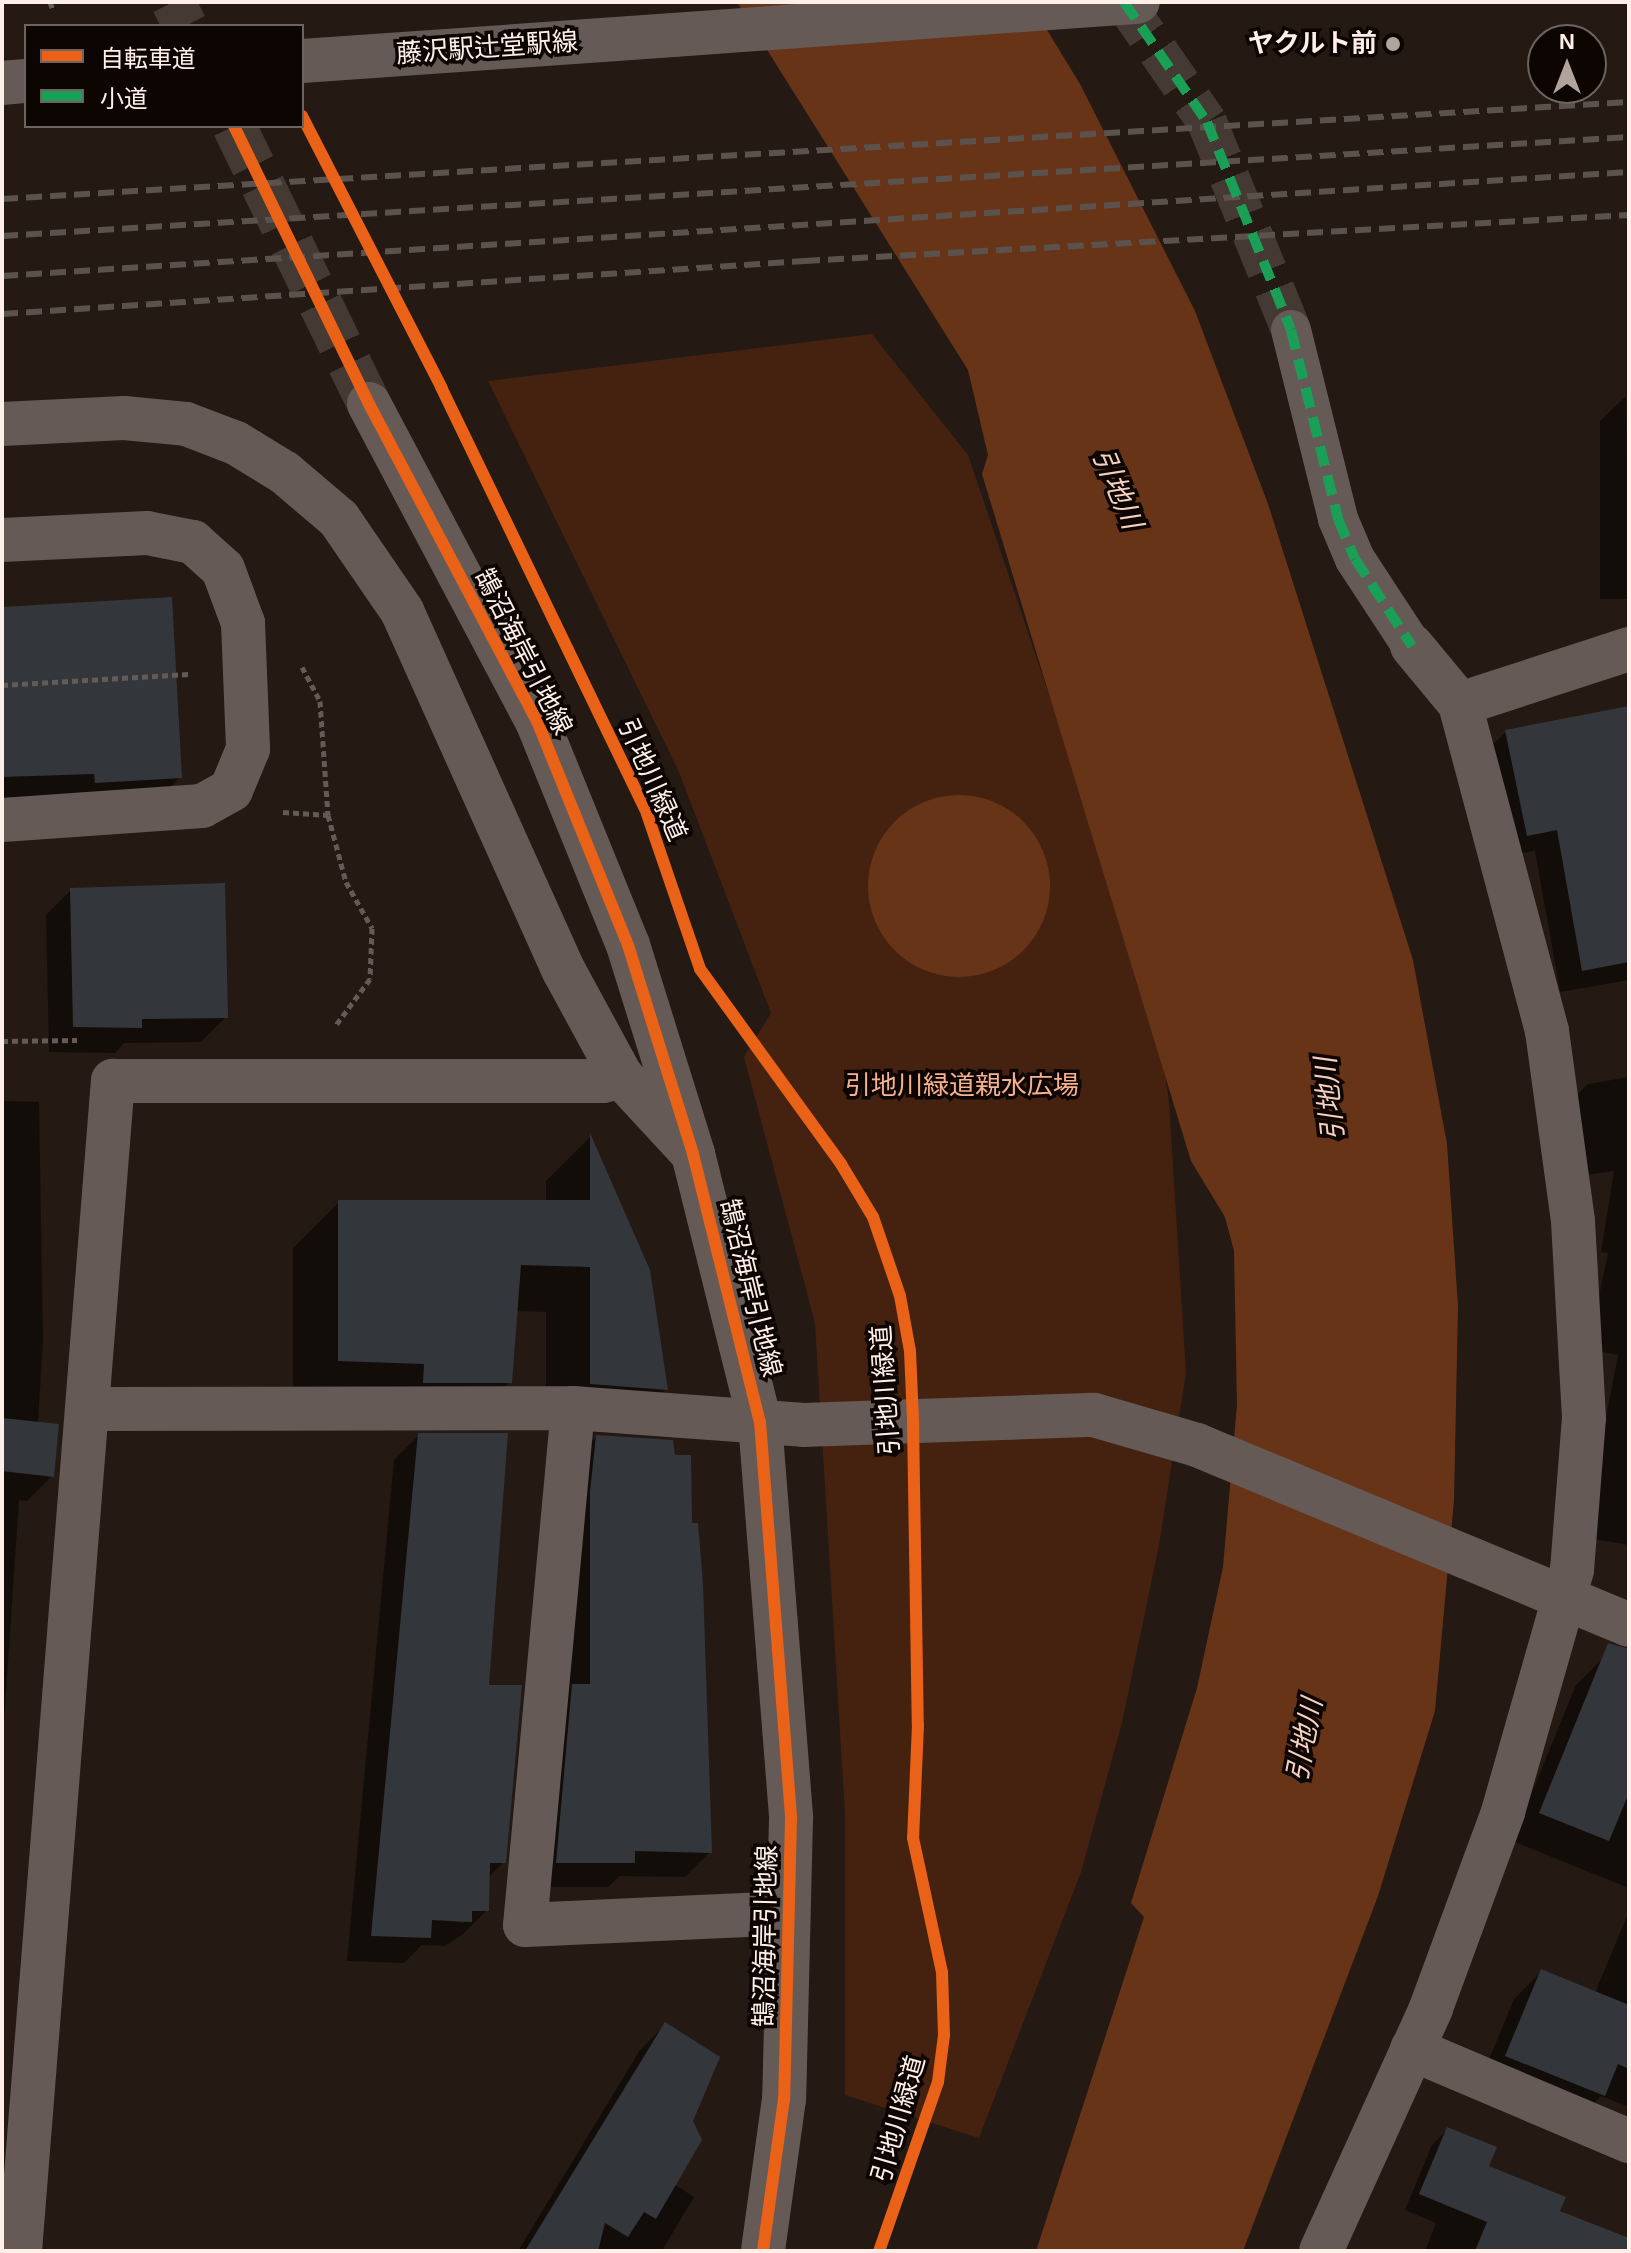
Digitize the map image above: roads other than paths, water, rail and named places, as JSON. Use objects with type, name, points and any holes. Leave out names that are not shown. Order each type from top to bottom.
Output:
[{"type":"street","name":"藤沢駅辻堂駅線","points":[[304,61],[1138,2]]},
{"type":"street","points":[[2,83],[24,81]]},
{"type":"street","points":[[1291,330],[1338,519],[1355,559],[1412,646],[1460,704],[1547,1031],[1573,1221],[1584,1418],[1566,1599],[1503,1812],[1412,2049],[1321,2251]]},
{"type":"street","name":"鵠沼海岸引地線","points":[[369,404],[537,721],[628,945],[693,1154],[760,1422],[791,1819],[784,2099],[763,2251]]},
{"type":"street","points":[[2,424],[124,418],[186,424],[236,443],[285,473],[339,519],[402,611],[564,971],[621,1076],[693,1154]]},
{"type":"street","points":[[2,540],[147,533],[193,542],[223,569],[243,623],[248,749],[231,790],[202,806],[2,820]]},
{"type":"street","points":[[1460,704],[1629,649]]},
{"type":"street","points":[[20,2251],[113,1081],[603,1081],[621,1076]]},
{"type":"street","points":[[88,1409],[573,1408],[760,1422],[1094,1415],[1197,1445],[1629,1625]]},
{"type":"street","points":[[573,1408],[525,1925],[788,1913]]},
{"type":"street","points":[[1412,2049],[1629,2141]]},
{"type":"water","name":"引地川","points":[[737,2],[1030,2],[1080,84],[1195,311],[1268,504],[1413,960],[1447,1144],[1458,1306],[1454,1500],[1435,1711],[1378,1896],[1243,2251],[1036,2251],[1144,1917],[1131,1903],[1197,1688],[1223,1567],[1237,1405],[1234,1251],[1225,1217],[1191,1161],[982,474],[988,455],[968,370]]},
{"type":"water","points":[[959,795],[977,796],[994,802],[1024,821],[1043,851],[1049,868],[1049,904],[1043,921],[1024,951],[994,970],[977,976],[959,977],[941,976],[924,970],[894,951],[875,921],[869,904],[868,886],[869,868],[875,851],[894,821],[924,802],[941,796]]},
{"type":"tunnel","points":[[173,2],[184,24]]},
{"type":"tunnel","points":[[1124,2],[1207,122],[1291,330]]},
{"type":"tunnel","points":[[235,128],[369,404]]},
{"type":"railway","points":[[2,199],[1629,102]]},
{"type":"railway","points":[[2,236],[1629,137]]},
{"type":"railway","points":[[2,276],[1629,172]]},
{"type":"railway","points":[[2,314],[804,261],[1629,215]]},
{"type":"place","name":"ヤクルト前","points":[[1393,44]]},
{"type":"park label","name":"引地川緑道親水広場","points":[[962,1086]]}]
